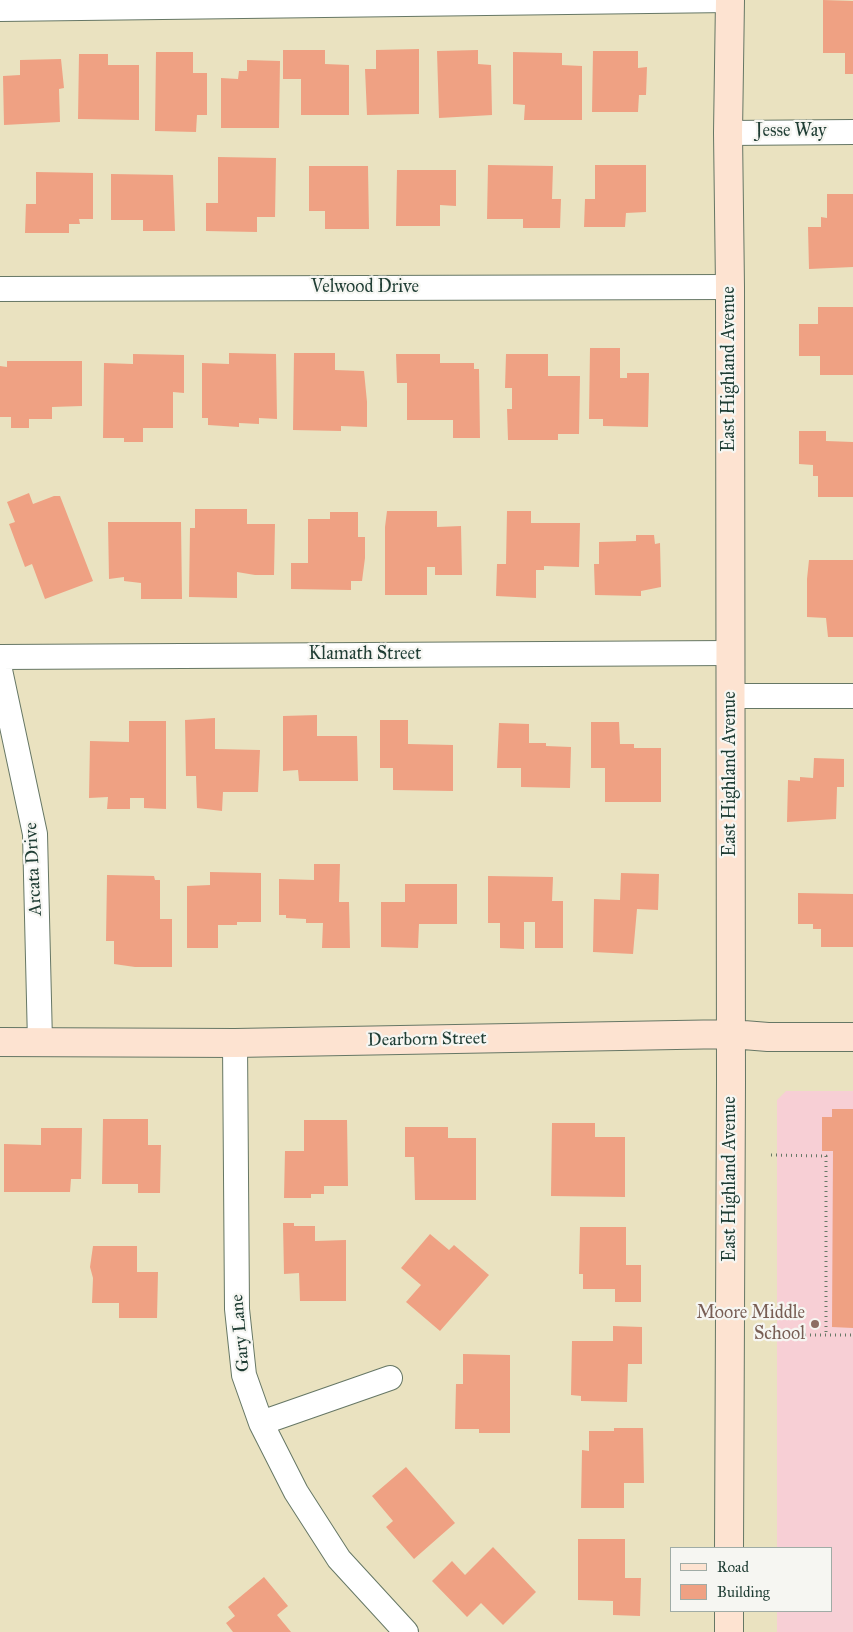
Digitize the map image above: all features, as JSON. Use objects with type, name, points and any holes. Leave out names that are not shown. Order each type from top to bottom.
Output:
[{"type":"street","points":[[0,9],[430,2],[730,0]]},
{"type":"street","name":"East Highland Avenue","points":[[729,1547],[731,653],[728,133],[730,0]]},
{"type":"street","name":"Jesse Way","points":[[728,133],[853,132]]},
{"type":"street","name":"Velwood Drive","points":[[0,289],[730,287]]},
{"type":"street","name":"Klamath Street","points":[[0,657],[731,653]]},
{"type":"street","name":"Arcata Drive","points":[[0,670],[35,834],[40,1042]]},
{"type":"street","points":[[731,696],[853,696]]},
{"type":"street","name":"Dearborn Street","points":[[0,1042],[235,1044],[731,1034],[768,1037],[853,1037]]},
{"type":"street","name":"Gary Lane","points":[[235,1044],[237,1309],[244,1375],[261,1424],[296,1492],[339,1559],[406,1632]]},
{"type":"street","points":[[261,1424],[390,1378]]},
{"type":"street","points":[[729,1612],[729,1632]]},
{"type":"path","points":[[772,1155],[826,1156],[826,1335]]},
{"type":"path","points":[[754,1335],[853,1335]]},
{"type":"shaded area","name":"Moore Middle School","points":[[786,1091],[853,1091],[853,1632],[777,1632],[777,1612],[833,1612],[833,1547],[777,1547],[777,1100]]},
{"type":"building","points":[[823,0],[853,1],[853,74],[845,74],[845,53],[823,53]]},
{"type":"building","points":[[419,49],[419,114],[367,115],[365,69],[376,69],[376,50]]},
{"type":"building","points":[[283,50],[325,50],[325,64],[349,65],[349,115],[301,115],[301,79],[283,79]]},
{"type":"building","points":[[478,50],[478,64],[491,65],[492,115],[439,118],[437,51]]},
{"type":"building","points":[[593,51],[638,51],[638,68],[647,67],[646,95],[639,95],[638,112],[592,112]]},
{"type":"building","points":[[156,52],[193,52],[193,73],[207,73],[207,115],[197,115],[196,132],[155,131]]},
{"type":"building","points":[[513,52],[562,53],[562,65],[582,66],[582,120],[524,120],[525,105],[513,104]]},
{"type":"building","points":[[79,54],[108,54],[108,65],[139,65],[139,120],[78,119]]},
{"type":"building","points":[[61,59],[64,88],[59,89],[60,122],[4,125],[3,76],[20,75],[20,60]]},
{"type":"building","points":[[247,60],[280,61],[279,128],[221,128],[221,78],[238,79],[239,71],[247,71]]},
{"type":"building","points":[[218,157],[276,158],[275,217],[257,217],[257,232],[206,231],[206,203],[218,203]]},
{"type":"building","points":[[488,165],[553,166],[552,199],[561,199],[560,228],[523,228],[523,219],[487,219]]},
{"type":"building","points":[[595,165],[646,165],[646,212],[626,213],[625,227],[584,227],[585,199],[595,199]]},
{"type":"building","points":[[309,166],[368,166],[369,229],[325,229],[325,211],[309,211]]},
{"type":"building","points":[[397,170],[456,170],[456,206],[440,205],[440,226],[396,226]]},
{"type":"building","points":[[36,172],[93,173],[93,219],[79,219],[80,224],[69,224],[69,233],[25,233],[26,204],[36,204]]},
{"type":"building","points":[[111,174],[173,175],[175,231],[143,231],[143,220],[111,220]]},
{"type":"building","points":[[827,194],[853,194],[853,267],[809,269],[808,227],[821,227],[821,217],[827,218]]},
{"type":"building","points":[[818,307],[853,307],[853,375],[820,375],[820,356],[799,356],[799,324],[818,324]]},
{"type":"building","points":[[590,348],[620,348],[620,378],[627,378],[627,373],[649,373],[648,427],[603,426],[603,419],[589,419]]},
{"type":"building","points":[[229,353],[276,354],[277,419],[259,418],[259,424],[239,423],[239,427],[208,425],[208,418],[202,418],[202,363],[229,364]]},
{"type":"building","points":[[294,353],[335,353],[335,370],[364,371],[367,427],[341,426],[341,431],[293,430]]},
{"type":"building","points":[[133,354],[184,355],[184,393],[173,392],[173,428],[143,428],[143,442],[124,442],[124,438],[103,438],[104,363],[133,364]]},
{"type":"building","points":[[396,354],[440,354],[440,363],[474,363],[474,369],[479,369],[480,438],[453,438],[453,420],[407,420],[407,383],[397,383]]},
{"type":"building","points":[[506,354],[548,354],[548,376],[580,376],[579,434],[558,434],[558,440],[508,440],[507,409],[512,409],[512,388],[505,388]]},
{"type":"building","points":[[7,361],[82,361],[82,406],[52,407],[52,419],[29,419],[29,428],[11,428],[11,417],[0,417],[0,366],[7,367]]},
{"type":"building","points":[[799,431],[826,431],[826,441],[853,442],[853,497],[818,497],[818,476],[813,476],[813,465],[799,464]]},
{"type":"building","points":[[29,493],[33,504],[54,496],[60,496],[93,581],[45,599],[32,564],[25,567],[9,524],[15,522],[7,502]]},
{"type":"building","points":[[195,509],[247,509],[247,524],[275,524],[274,575],[255,575],[237,572],[237,598],[189,597],[190,528],[195,528]]},
{"type":"building","points":[[387,511],[437,511],[437,527],[461,526],[462,575],[435,575],[435,567],[427,567],[427,595],[385,595],[385,527]]},
{"type":"building","points":[[507,511],[531,511],[531,523],[580,523],[579,567],[544,566],[544,570],[536,570],[536,598],[496,596],[497,564],[506,564]]},
{"type":"building","points":[[330,512],[358,512],[358,537],[365,537],[362,581],[351,581],[351,590],[291,589],[291,563],[308,563],[308,519],[330,519]]},
{"type":"building","points":[[108,522],[181,522],[182,599],[141,599],[141,583],[124,581],[124,577],[109,579]]},
{"type":"building","points":[[636,535],[654,535],[655,544],[660,543],[661,587],[641,591],[641,596],[595,595],[594,564],[599,564],[599,542],[636,541]]},
{"type":"building","points":[[809,560],[853,560],[853,637],[828,637],[826,618],[807,617]]},
{"type":"building","points":[[317,715],[317,736],[357,736],[358,781],[299,781],[298,770],[283,771],[283,716]]},
{"type":"building","points":[[215,718],[215,749],[260,750],[258,792],[223,792],[222,811],[197,808],[196,776],[186,776],[185,720]]},
{"type":"building","points":[[380,720],[408,720],[408,744],[453,745],[453,791],[393,790],[393,768],[380,768]]},
{"type":"building","points":[[129,721],[166,721],[166,809],[144,808],[144,798],[130,798],[130,809],[107,809],[108,797],[89,798],[90,741],[129,742]]},
{"type":"building","points":[[591,722],[619,722],[620,744],[634,744],[634,748],[661,748],[661,802],[605,802],[605,768],[591,768]]},
{"type":"building","points":[[499,723],[529,724],[529,743],[546,743],[546,746],[571,747],[570,788],[521,787],[521,768],[497,768]]},
{"type":"building","points":[[814,758],[844,759],[844,787],[837,787],[836,819],[787,822],[788,780],[800,781],[800,777],[813,778]]},
{"type":"building","points":[[314,864],[340,864],[339,902],[349,902],[350,948],[322,948],[323,923],[306,923],[306,919],[286,918],[286,915],[279,915],[279,879],[314,880]]},
{"type":"building","points":[[210,872],[261,873],[261,922],[237,922],[237,925],[218,925],[218,948],[187,948],[187,886],[210,885]]},
{"type":"building","points":[[621,873],[659,874],[658,910],[637,909],[633,954],[593,952],[594,899],[620,900]]},
{"type":"building","points":[[107,875],[154,876],[155,880],[160,880],[160,919],[172,919],[172,967],[135,967],[114,964],[114,941],[106,941]]},
{"type":"building","points":[[488,876],[553,877],[552,901],[563,901],[563,948],[535,948],[535,922],[524,922],[524,949],[500,948],[500,923],[488,923]]},
{"type":"building","points":[[405,884],[457,884],[457,924],[419,924],[418,948],[381,947],[381,902],[405,902]]},
{"type":"building","points":[[798,893],[853,894],[853,947],[821,947],[821,929],[813,929],[813,924],[798,924]]},
{"type":"building","points":[[832,1109],[853,1109],[853,1328],[832,1327],[833,1151],[822,1151],[822,1117],[832,1117]]},
{"type":"building","points":[[103,1119],[148,1119],[148,1145],[161,1145],[160,1193],[138,1193],[138,1184],[102,1184]]},
{"type":"building","points":[[304,1120],[347,1120],[348,1186],[324,1186],[324,1194],[311,1194],[311,1198],[284,1198],[285,1151],[304,1151]]},
{"type":"building","points":[[552,1123],[595,1123],[595,1137],[625,1137],[625,1197],[551,1196]]},
{"type":"building","points":[[405,1127],[448,1127],[448,1138],[476,1138],[476,1200],[415,1200],[414,1157],[405,1157]]},
{"type":"building","points":[[41,1128],[82,1128],[81,1179],[71,1179],[70,1192],[4,1192],[4,1144],[41,1145]]},
{"type":"building","points":[[283,1223],[294,1223],[294,1226],[315,1226],[315,1241],[346,1240],[346,1301],[300,1301],[299,1273],[284,1274]]},
{"type":"building","points":[[580,1227],[626,1227],[626,1265],[641,1265],[641,1302],[615,1302],[615,1289],[583,1289],[583,1274],[579,1274]]},
{"type":"building","points":[[430,1234],[449,1250],[454,1245],[489,1275],[440,1331],[406,1302],[421,1285],[401,1268]]},
{"type":"building","points":[[93,1246],[137,1246],[137,1272],[158,1272],[157,1318],[119,1318],[119,1303],[92,1303],[93,1278],[90,1267]]},
{"type":"building","points":[[613,1326],[642,1327],[642,1364],[628,1364],[627,1402],[581,1401],[581,1396],[571,1395],[572,1341],[613,1341]]},
{"type":"building","points":[[463,1354],[510,1355],[510,1433],[479,1433],[479,1429],[455,1429],[456,1384],[463,1384]]},
{"type":"building","points":[[614,1428],[643,1428],[644,1483],[624,1483],[624,1508],[581,1508],[582,1450],[589,1451],[589,1431],[614,1431]]},
{"type":"building","points":[[406,1467],[455,1523],[414,1559],[386,1527],[393,1521],[372,1496]]},
{"type":"building","points":[[578,1539],[625,1539],[625,1578],[641,1578],[640,1616],[613,1615],[613,1601],[578,1600]]},
{"type":"building","points":[[493,1547],[536,1592],[503,1625],[481,1603],[467,1617],[432,1581],[452,1561],[465,1575]]},
{"type":"building","points":[[264,1577],[288,1606],[277,1615],[291,1632],[233,1632],[226,1623],[235,1616],[228,1607]]},
{"type":"place","name":"Moore Middle School","points":[[815,1324]]}]
